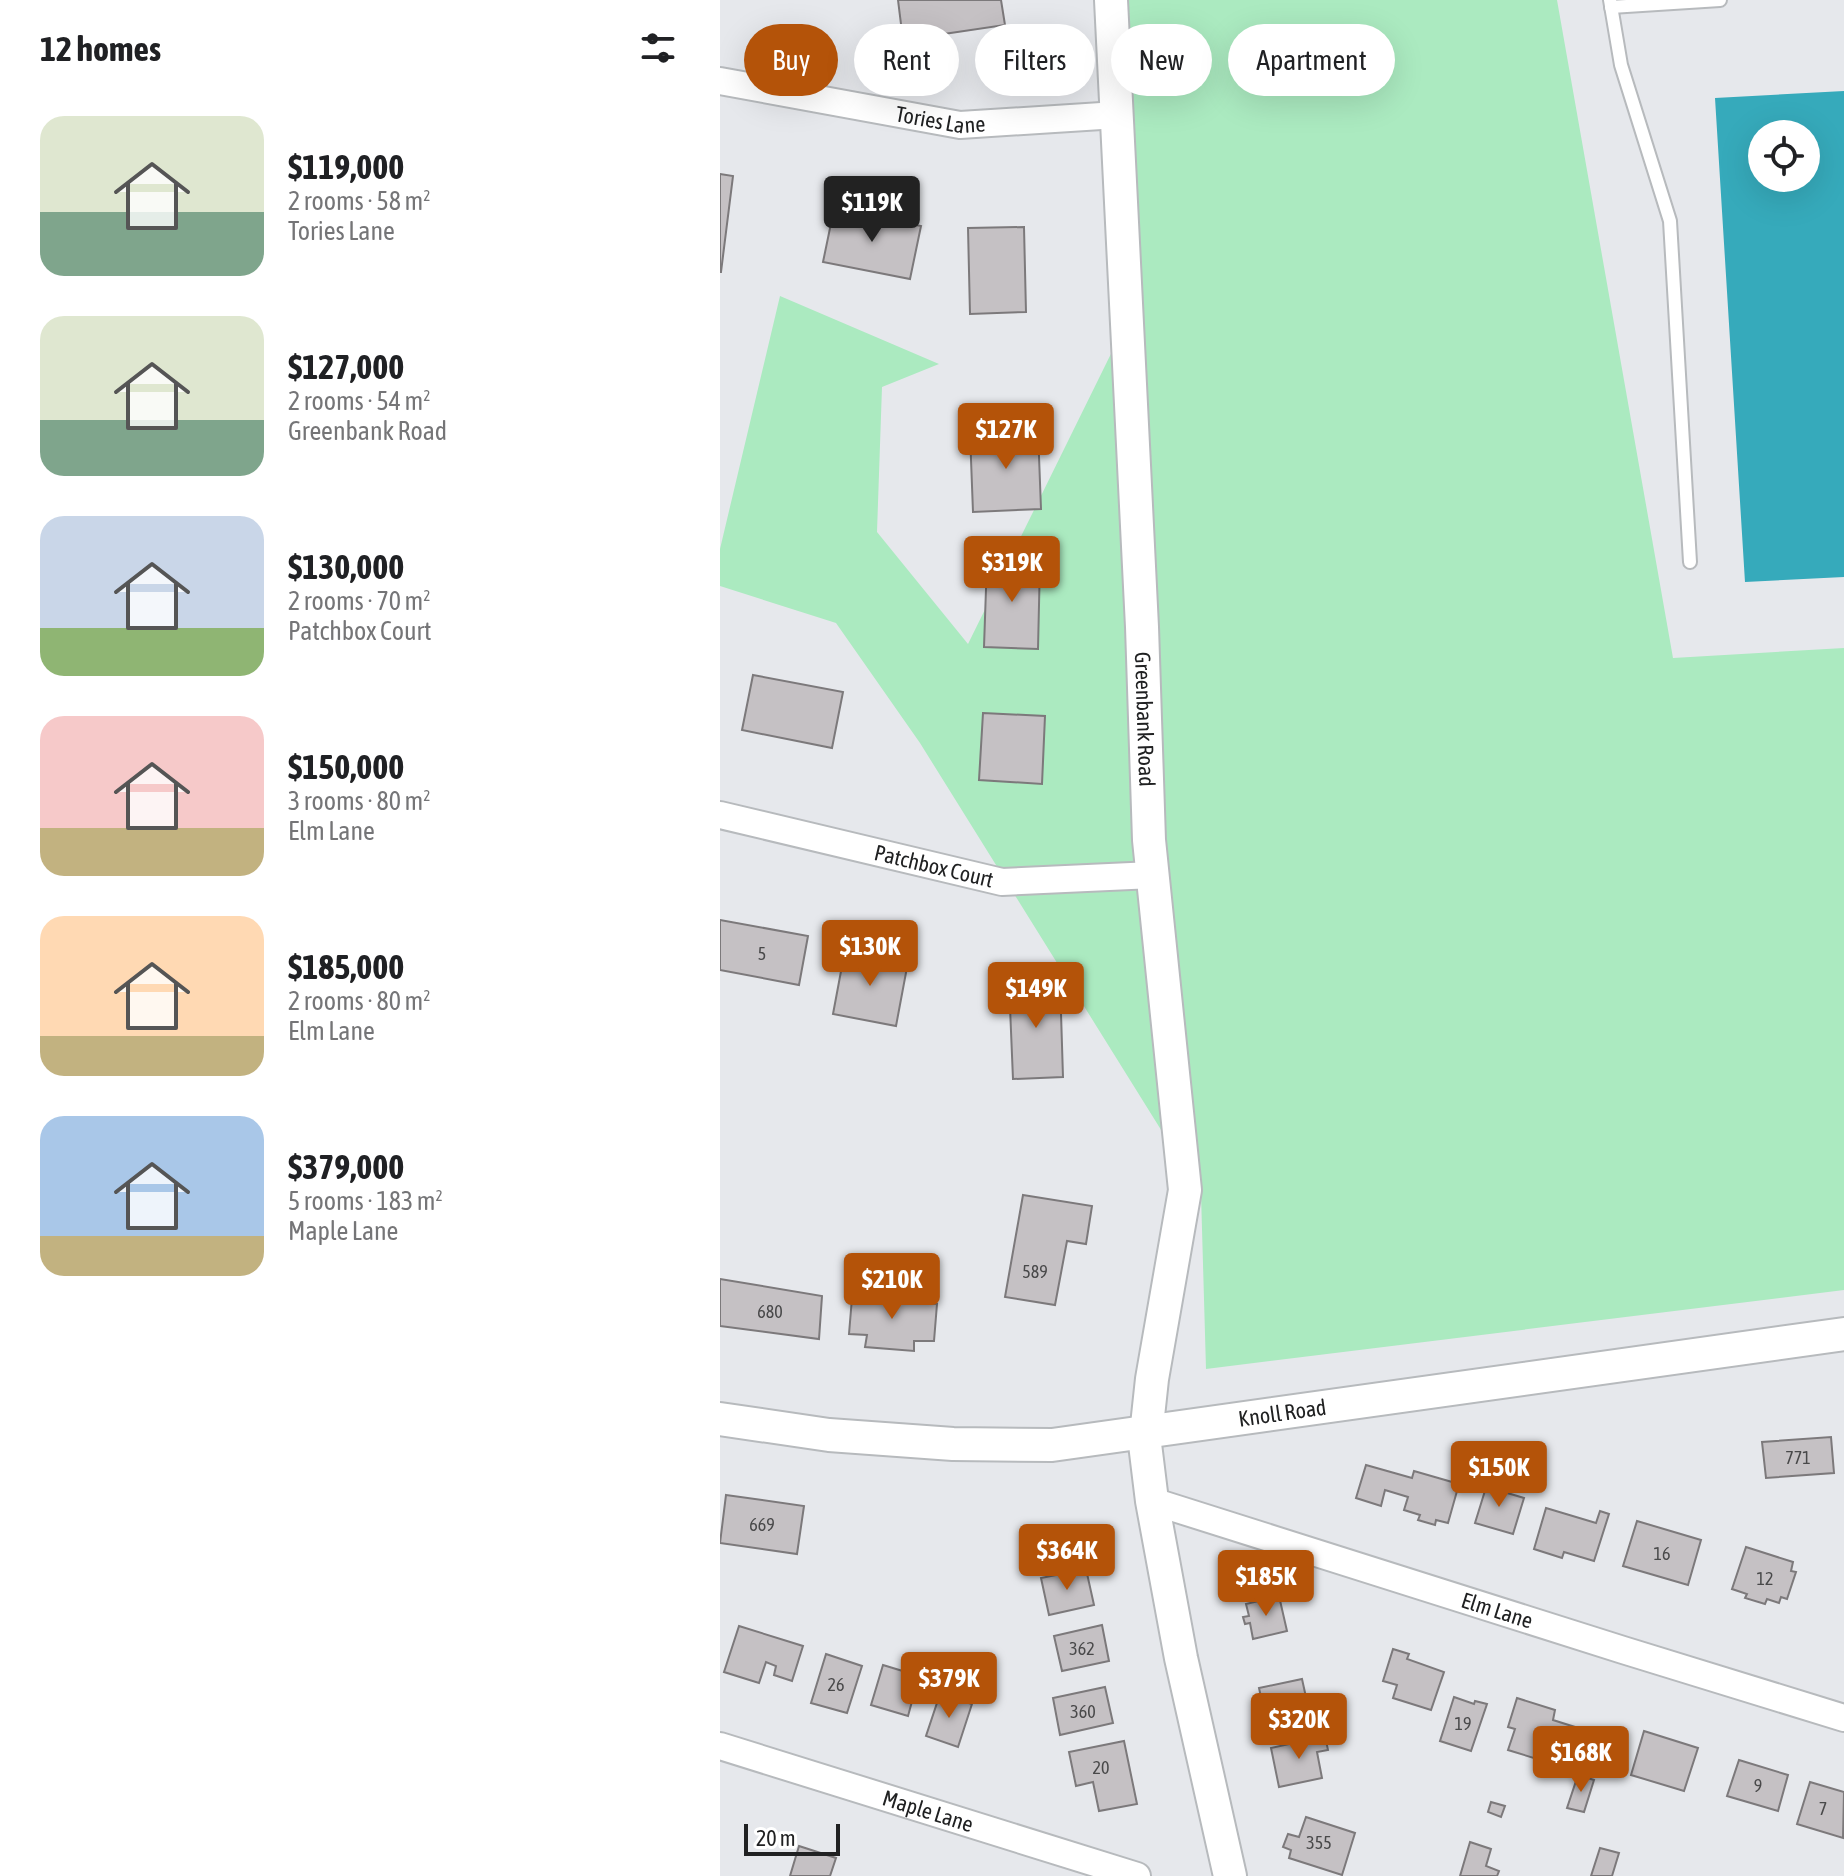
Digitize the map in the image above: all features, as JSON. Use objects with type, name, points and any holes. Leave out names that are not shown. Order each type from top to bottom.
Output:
[{"type":"street","name":"Greenbank Road","points":[[1111,0],[1149,840],[1185,1190],[1152,1379],[1145,1444],[1152,1501],[1181,1658],[1230,1876]]},
{"type":"street","name":"Tories Lane","points":[[720,81],[960,125],[1117,115]]},
{"type":"street","name":"Patchbox Court","points":[[720,815],[1002,882],[1153,875]]},
{"type":"street","name":"Knoll Road","points":[[720,1419],[829,1435],[953,1444],[1052,1445],[1844,1334]]},
{"type":"street","name":"Elm Lane","points":[[1152,1501],[1844,1718]]},
{"type":"street","name":"Maple Lane","points":[[720,1746],[1137,1876]]},
{"type":"lane","points":[[1690,562],[1670,221],[1621,65],[1611,4],[1720,0]]},
{"type":"green space","points":[[1114,0],[1557,0],[1673,658],[1844,648],[1844,1290],[1206,1369],[1201,1194],[920,743],[836,623],[720,586],[720,549],[780,296],[939,364],[882,387],[877,532],[968,644],[1136,303],[1121,96],[1212,96],[1212,24],[1116,24]]},
{"type":"water","points":[[1844,91],[1844,577],[1745,582],[1715,98]]},
{"type":"building","points":[[898,0],[1001,0],[1005,24],[975,24],[975,29],[959,32],[959,24],[901,24]]},
{"type":"building","points":[[720,174],[733,176],[721,272],[720,272]]},
{"type":"building","points":[[834,209],[921,226],[910,279],[823,262]]},
{"type":"building","points":[[1024,227],[1026,312],[970,314],[968,228]]},
{"type":"building","points":[[1038,430],[1041,509],[973,512],[970,433]]},
{"type":"building","points":[[987,560],[1040,561],[1038,649],[984,647]]},
{"type":"building","points":[[753,675],[843,692],[832,748],[742,730]]},
{"type":"building","points":[[983,713],[1045,716],[1042,784],[979,780]]},
{"type":"building","points":[[720,920],[808,936],[799,985],[720,970]]},
{"type":"building","points":[[845,950],[908,962],[896,1026],[833,1014]]},
{"type":"building","points":[[1060,981],[1063,1077],[1013,1079],[1009,983]]},
{"type":"building","points":[[1023,1195],[1092,1206],[1086,1244],[1067,1241],[1055,1305],[1005,1297]]},
{"type":"building","points":[[720,1279],[822,1296],[819,1339],[720,1326]]},
{"type":"building","points":[[871,1292],[899,1293],[898,1300],[937,1304],[934,1341],[914,1341],[914,1351],[865,1347],[867,1335],[849,1334],[852,1298],[871,1298]]},
{"type":"building","points":[[1831,1437],[1834,1473],[1766,1478],[1762,1442]]},
{"type":"building","points":[[1366,1465],[1412,1478],[1414,1471],[1459,1484],[1448,1523],[1436,1520],[1435,1525],[1418,1520],[1420,1515],[1404,1510],[1408,1497],[1385,1490],[1381,1506],[1356,1498]]},
{"type":"building","points":[[1488,1481],[1506,1487],[1504,1492],[1524,1498],[1513,1534],[1475,1523]]},
{"type":"building","points":[[726,1495],[804,1506],[797,1554],[720,1543]]},
{"type":"building","points":[[1546,1508],[1596,1523],[1600,1511],[1609,1514],[1594,1561],[1564,1552],[1562,1558],[1534,1549]]},
{"type":"building","points":[[1637,1521],[1701,1540],[1688,1585],[1623,1566]]},
{"type":"building","points":[[1746,1547],[1793,1562],[1791,1571],[1796,1572],[1787,1599],[1781,1597],[1779,1603],[1767,1599],[1765,1604],[1745,1598],[1747,1594],[1732,1589]]},
{"type":"building","points":[[1086,1569],[1094,1605],[1049,1615],[1041,1578]]},
{"type":"building","points":[[1279,1596],[1287,1631],[1253,1639],[1250,1623],[1245,1624],[1243,1617],[1249,1616],[1246,1604]]},
{"type":"building","points":[[1102,1625],[1109,1661],[1062,1671],[1054,1636]]},
{"type":"building","points":[[739,1626],[803,1646],[792,1681],[774,1675],[776,1666],[766,1662],[759,1683],[724,1672]]},
{"type":"building","points":[[1393,1649],[1409,1654],[1407,1659],[1444,1672],[1431,1710],[1393,1698],[1397,1685],[1383,1681]]},
{"type":"building","points":[[826,1654],[862,1666],[847,1713],[811,1703]]},
{"type":"building","points":[[883,1665],[919,1676],[908,1716],[871,1705]]},
{"type":"building","points":[[1302,1679],[1311,1720],[1268,1728],[1259,1688]]},
{"type":"building","points":[[1105,1687],[1113,1723],[1060,1735],[1053,1698]]},
{"type":"building","points":[[940,1694],[972,1704],[958,1747],[926,1736]]},
{"type":"building","points":[[1454,1697],[1474,1704],[1475,1701],[1487,1704],[1471,1751],[1440,1741]]},
{"type":"building","points":[[1517,1698],[1555,1710],[1553,1720],[1575,1727],[1563,1767],[1508,1750],[1515,1729],[1508,1727]]},
{"type":"building","points":[[1644,1731],[1698,1748],[1684,1791],[1631,1775]]},
{"type":"building","points":[[1325,1736],[1328,1750],[1317,1752],[1322,1778],[1279,1787],[1271,1748]]},
{"type":"building","points":[[1124,1741],[1137,1804],[1099,1811],[1093,1782],[1076,1786],[1069,1752]]},
{"type":"building","points":[[1739,1760],[1788,1775],[1778,1811],[1727,1796]]},
{"type":"building","points":[[1578,1775],[1594,1780],[1584,1812],[1567,1808]]},
{"type":"building","points":[[1810,1782],[1844,1792],[1843,1838],[1797,1824]]},
{"type":"building","points":[[1491,1802],[1505,1806],[1501,1817],[1488,1812]]},
{"type":"building","points":[[1306,1817],[1355,1833],[1342,1875],[1289,1858],[1291,1850],[1283,1847],[1288,1834],[1299,1837]]},
{"type":"building","points":[[1470,1842],[1491,1849],[1486,1866],[1499,1871],[1497,1876],[1460,1876]]},
{"type":"building","points":[[799,1846],[836,1858],[830,1876],[790,1876]]},
{"type":"building","points":[[1600,1848],[1619,1853],[1612,1876],[1591,1876]]}]
